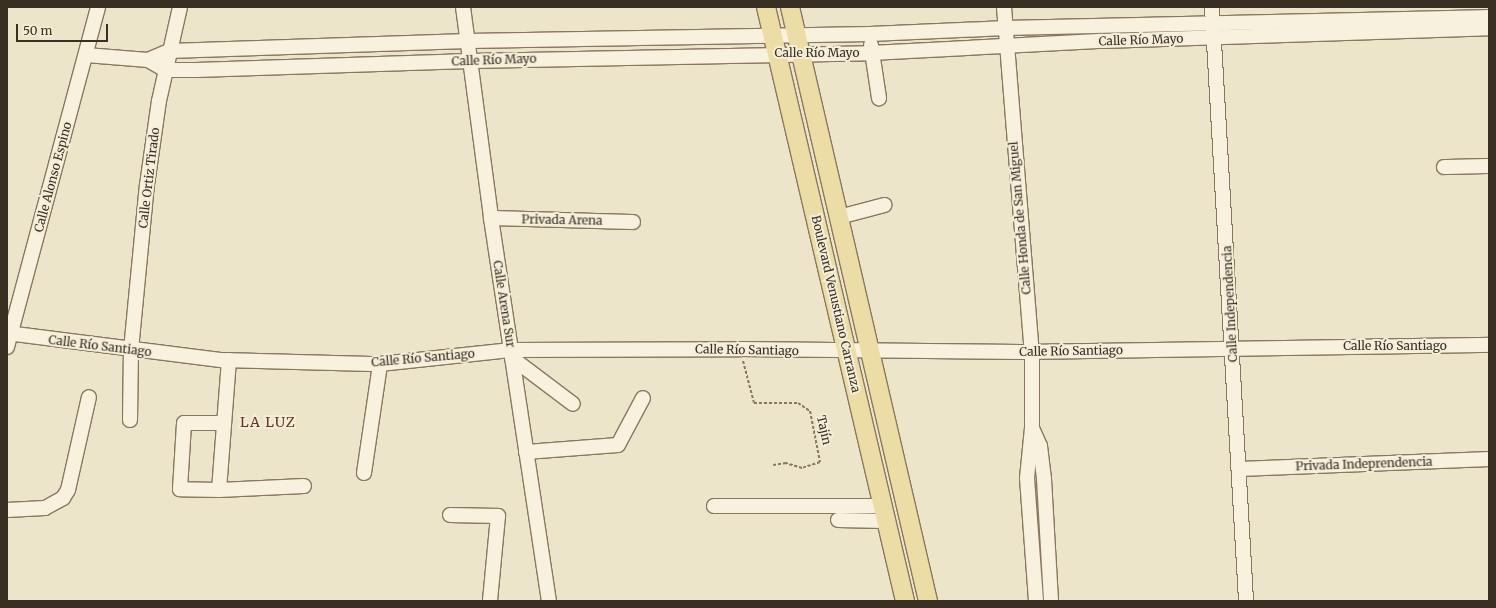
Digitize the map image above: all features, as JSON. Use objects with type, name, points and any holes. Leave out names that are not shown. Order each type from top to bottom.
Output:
[{"type":"main road","name":"Boulevard Venustiano Carranza","points":[[766,7],[905,601]]},
{"type":"main road","name":"Boulevard Venustiano Carranza","points":[[790,7],[928,601]]},
{"type":"street","name":"Calle Alonso Espino","points":[[8,339],[98,7]]},
{"type":"street","name":"Calle Ortiz Tirado","points":[[130,420],[131,350],[147,185],[165,70],[180,7]]},
{"type":"street","name":"Calle Arena Sur","points":[[463,7],[491,218],[549,601]]},
{"type":"street","name":"Calle Honda de San Miguel","points":[[1004,7],[1005,45],[1032,352],[1032,428],[1027,478],[1036,601]]},
{"type":"street","name":"Calle Independencia","points":[[1212,7],[1240,469],[1246,601]]},
{"type":"street","name":"Calle Río Mayo","points":[[86,55],[148,60],[165,70],[777,53],[871,53],[1214,31],[1489,17]]},
{"type":"street","name":"Calle Río Mayo","points":[[148,60],[169,51],[468,41],[870,34],[1005,28],[1214,31],[1489,28]]},
{"type":"street","points":[[870,34],[871,53],[879,98]]},
{"type":"street","points":[[1444,167],[1489,166]]},
{"type":"street","points":[[839,217],[884,205]]},
{"type":"street","name":"Privada Arena","points":[[491,218],[632,222]]},
{"type":"street","name":"Calle Río Santiago","points":[[8,339],[229,360],[380,364],[511,354],[741,348],[847,352],[1032,352],[1233,347],[1489,345]]},
{"type":"street","points":[[511,354],[573,404]]},
{"type":"street","points":[[219,490],[229,360]]},
{"type":"street","points":[[364,473],[380,364]]},
{"type":"street","points":[[7,510],[45,508],[63,498],[68,490],[89,397]]},
{"type":"street","points":[[526,452],[618,445],[643,398]]},
{"type":"street","points":[[224,423],[184,423],[180,489],[219,490],[304,486]]},
{"type":"street","name":"Calle Honda de San Miguel","points":[[1032,428],[1040,446],[1044,479],[1050,601]]},
{"type":"street","name":"Privada Indeprendencia","points":[[1240,469],[1489,459]]},
{"type":"street","points":[[714,506],[885,513]]},
{"type":"street","points":[[838,520],[885,513]]},
{"type":"street","points":[[450,515],[498,516],[490,601]]},
{"type":"path","name":"Tajín","points":[[741,348],[752,401],[757,404],[805,406],[810,411],[821,460],[802,468],[786,463],[773,465]]},
{"type":"district","name":"LA LUZ","points":[[268,422]]}]
